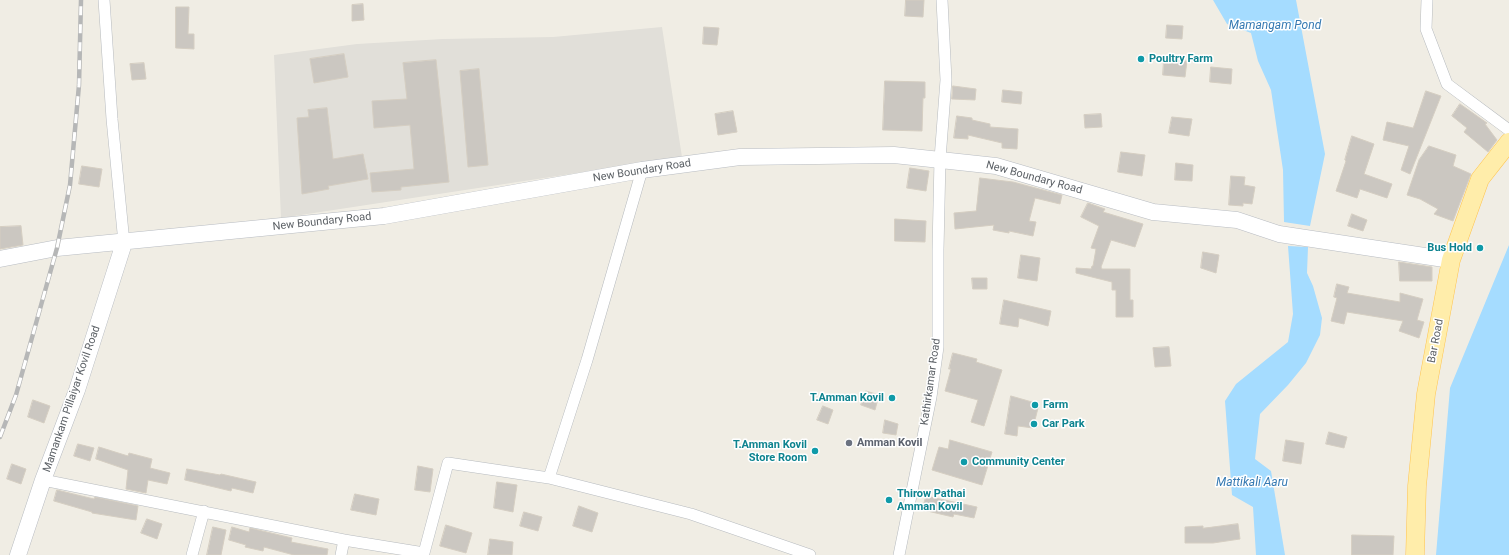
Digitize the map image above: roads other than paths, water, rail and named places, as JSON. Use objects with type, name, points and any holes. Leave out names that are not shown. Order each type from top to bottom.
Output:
[{"type":"main road","name":"Bar Road","points":[[1415,555],[1417,486],[1426,394],[1452,260],[1480,179],[1509,142]]},
{"type":"street","points":[[104,0],[112,119],[124,243]]},
{"type":"street","name":"Kathirkamar Road","points":[[899,555],[931,397],[938,347],[940,159],[946,80],[942,0]]},
{"type":"street","points":[[1427,0],[1426,29],[1447,84],[1509,130]]},
{"type":"street","name":"New Boundary Road","points":[[0,259],[57,248],[124,243],[384,216],[642,170],[740,156],[894,155],[996,166],[1153,212],[1237,220],[1279,234],[1452,260]]},
{"type":"street","points":[[549,478],[587,360],[642,170]]},
{"type":"street","name":"Mamankam Pillaiyar Kovil Road","points":[[18,555],[43,480],[77,390],[124,243]]},
{"type":"street","points":[[43,480],[344,540],[424,553],[448,463],[549,478],[691,514],[810,555]]},
{"type":"street","points":[[192,555],[204,511]]},
{"type":"street","points":[[341,555],[344,540]]},
{"type":"water","name":"Mamangam Pond","points":[[1213,0],[1296,0],[1325,154],[1310,226],[1284,222],[1283,170],[1271,90],[1258,61],[1251,33],[1227,24]]},
{"type":"water","points":[[1509,245],[1509,555],[1436,555],[1450,388]]},
{"type":"water","name":"Mattikali Aaru","points":[[1288,246],[1308,247],[1307,273],[1313,286],[1322,318],[1320,335],[1306,363],[1288,385],[1260,414],[1255,459],[1271,471],[1285,555],[1256,555],[1253,507],[1232,495],[1225,401],[1236,384],[1288,342],[1293,314]]},
{"type":"railway","points":[[0,437],[16,395],[57,248],[70,185],[79,85],[81,0]]},
{"type":"place","name":"Poultry Farm","points":[[1141,59]]},
{"type":"place","name":"Bus Hold","points":[[1480,248]]},
{"type":"place","name":"T.Amman Kovil","points":[[892,398]]},
{"type":"place","name":"Farm","points":[[1035,405]]},
{"type":"place","name":"Car Park","points":[[1034,424]]},
{"type":"place","name":"Amman Kovil","points":[[849,443]]},
{"type":"place","name":"T.Amman Kovil Store Room","points":[[815,451]]},
{"type":"place","name":"Community Center","points":[[964,462]]},
{"type":"place","name":"Thirow Pathai Amman Kovil","points":[[889,500]]}]
